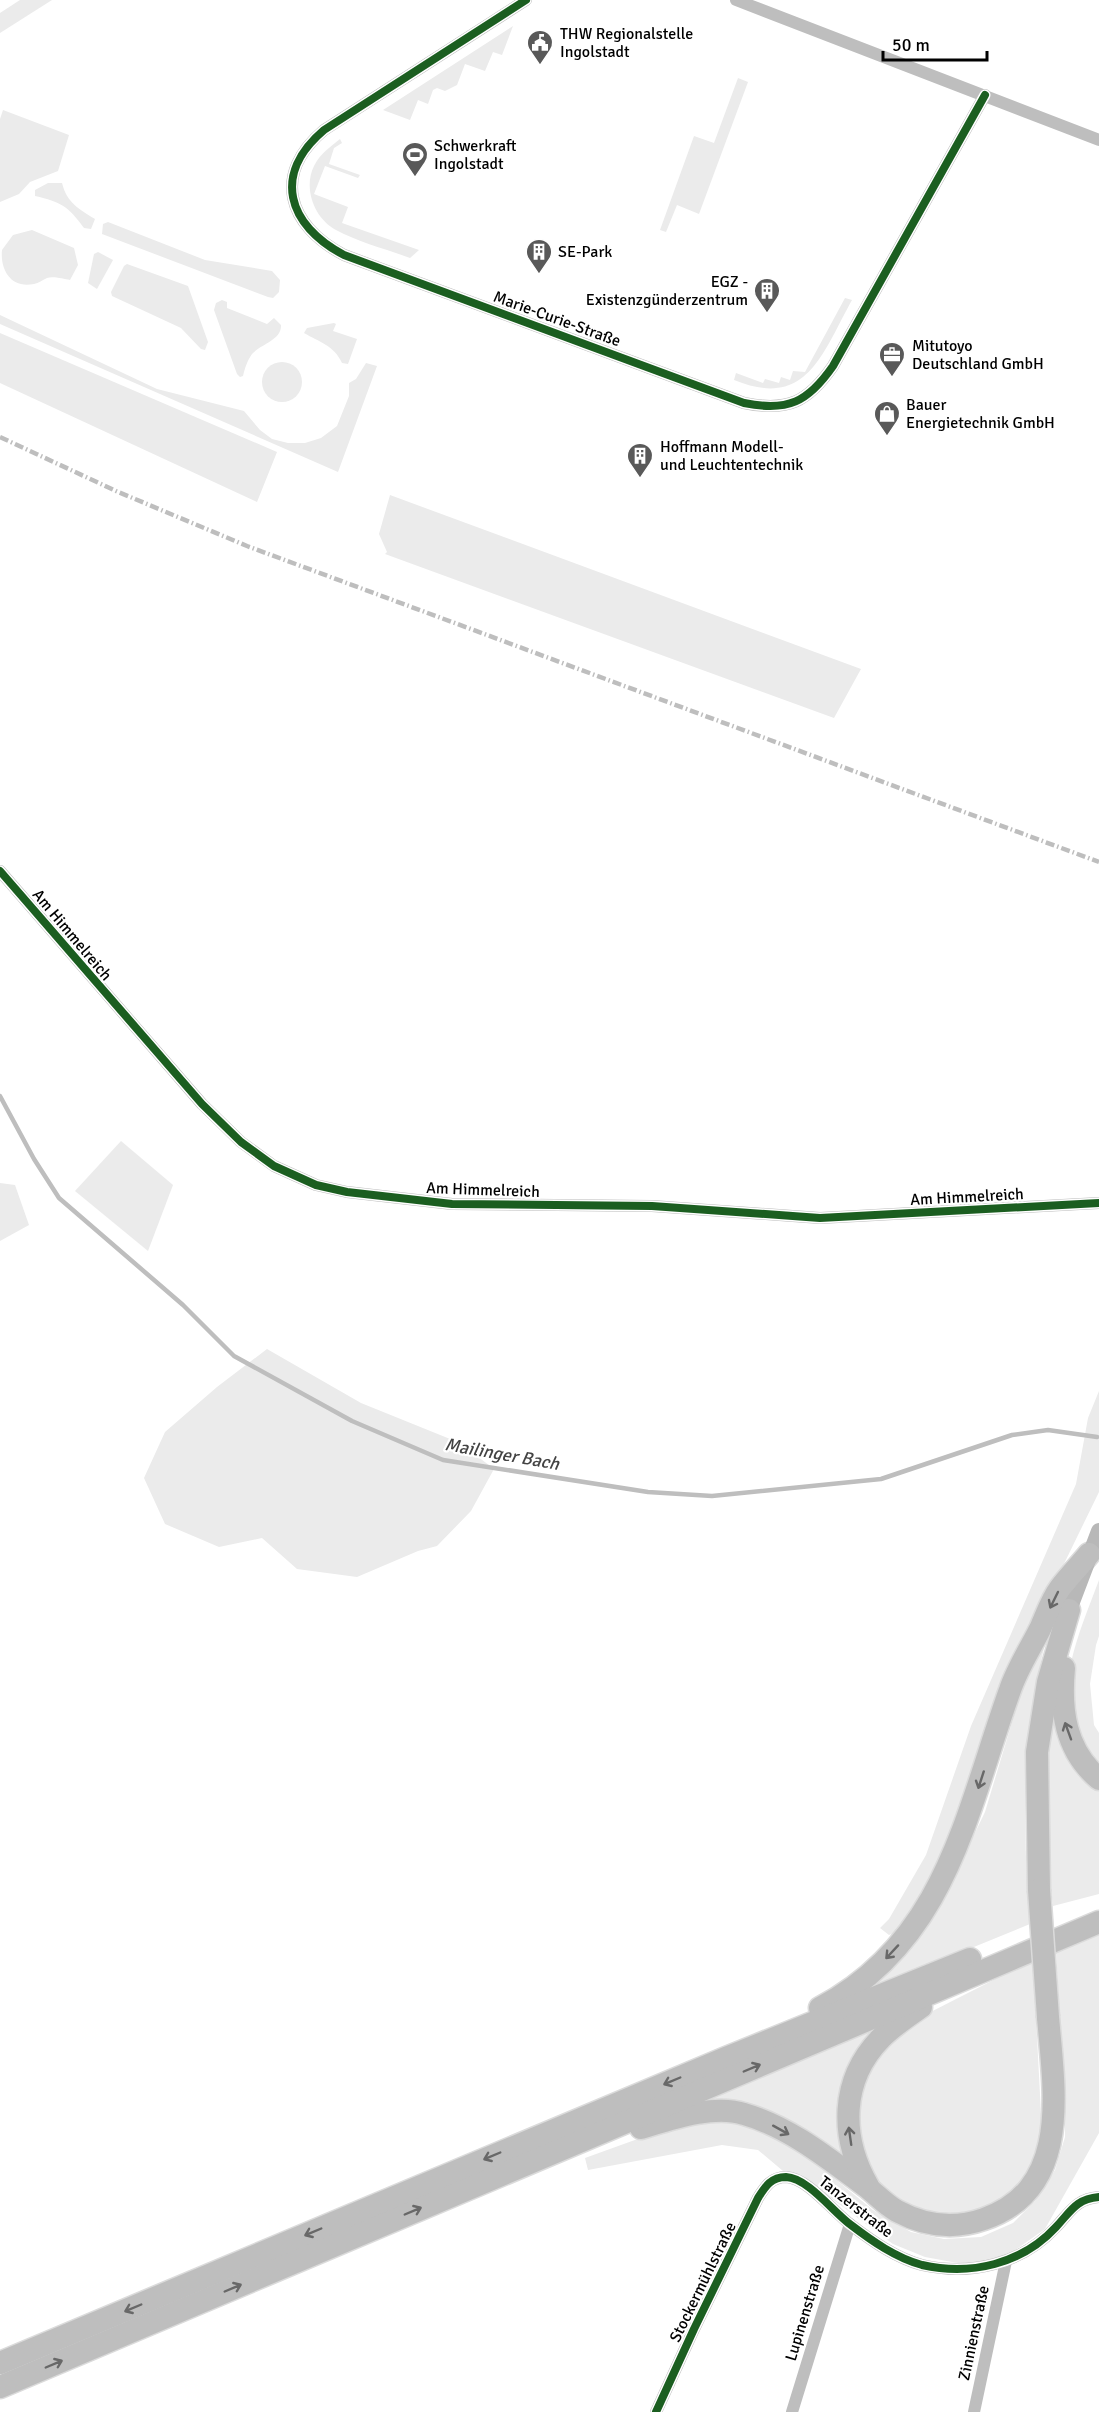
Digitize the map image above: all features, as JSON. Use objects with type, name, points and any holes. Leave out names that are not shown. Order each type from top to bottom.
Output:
[{"type":"highway","points":[[726,2058],[831,2002],[860,1982],[904,1939],[939,1886],[969,1819],[1010,1688],[1059,1590],[1089,1554]]},
{"type":"highway","points":[[1069,1610],[1061,1698],[1064,1721],[1079,1756],[1099,1779]]},
{"type":"highway","points":[[504,2172],[681,2116],[741,2112],[766,2121],[812,2148],[871,2190],[884,2203],[930,2225],[973,2223],[987,2218],[1017,2201],[1032,2187],[1043,2167],[1051,2142],[1054,2096],[1039,1890],[1037,1752],[1048,1683],[1069,1610]]},
{"type":"highway","points":[[0,2363],[726,2058],[1099,1907]]},
{"type":"highway","points":[[0,2387],[1099,1922]]},
{"type":"highway","points":[[871,2190],[859,2170],[849,2134],[849,2102],[856,2072],[866,2055],[882,2037],[960,1980]]},
{"type":"highway","points":[[0,2343],[17,2347],[38,2347]]},
{"type":"main road","points":[[1069,1610],[1099,1531]]},
{"type":"street","name":"Marie-Curie-Straße","points":[[526,0],[327,128],[309,143],[299,156],[294,170],[292,188],[299,215],[315,237],[344,255],[744,403],[763,407],[788,405],[808,395],[822,382],[985,95]]},
{"type":"street","points":[[736,0],[1099,140]]},
{"type":"street","name":"Am Himmelreich","points":[[0,871],[202,1104],[241,1142],[265,1160],[316,1185],[368,1195],[452,1204],[652,1206],[820,1218],[1099,1203]]},
{"type":"street","name":"Tanzerstraße","points":[[787,2177],[799,2181],[850,2224],[903,2258],[923,2265],[948,2269],[982,2268],[1006,2261],[1043,2240],[1074,2206],[1086,2198],[1099,2197]]},
{"type":"street","name":"Stockermühlstraße","points":[[656,2412],[758,2198],[766,2186],[776,2179],[787,2177]]},
{"type":"street","name":"Lupinenstraße","points":[[792,2412],[850,2224]]},
{"type":"street","name":"Zinnienstraße","points":[[974,2412],[1006,2261]]},
{"type":"shaded area","points":[[20,0],[52,0],[0,33],[0,13]]},
{"type":"shaded area","points":[[513,26],[502,55],[493,52],[485,71],[465,64],[457,85],[445,91],[437,88],[433,90],[428,104],[418,100],[410,120],[383,110]]},
{"type":"shaded area","points":[[738,78],[748,82],[699,214],[677,205],[666,232],[660,230],[694,136],[714,143]]},
{"type":"shaded area","points":[[3,110],[69,135],[58,171],[30,182],[19,194],[0,202],[0,119]]},
{"type":"shaded area","points":[[340,139],[342,143],[334,148],[329,164],[360,175],[358,178],[325,166],[314,194],[348,207],[342,223],[419,250],[410,258],[336,230],[328,225],[316,210],[310,193],[314,166],[319,158]]},
{"type":"shaded area","points":[[48,183],[62,183],[70,201],[95,219],[91,229],[84,228],[63,206],[35,196],[35,190]]},
{"type":"shaded area","points":[[108,222],[205,260],[272,271],[280,280],[279,292],[273,298],[268,297],[102,234],[103,224]]},
{"type":"shaded area","points":[[32,230],[74,248],[78,265],[70,280],[49,277],[36,284],[26,285],[13,281],[5,271],[2,250],[13,235]]},
{"type":"shaded area","points":[[98,252],[113,260],[97,289],[88,283],[94,254]]},
{"type":"shaded area","points":[[127,264],[188,286],[208,342],[205,350],[201,349],[181,328],[112,296],[111,292]]},
{"type":"shaded area","points":[[845,298],[852,300],[831,340],[809,372],[796,382],[779,388],[759,387],[734,380],[736,373],[763,383],[765,379],[779,383],[781,377],[790,380],[793,371],[805,372]]},
{"type":"shaded area","points":[[222,300],[227,302],[227,308],[267,324],[274,318],[281,325],[275,338],[252,354],[243,376],[240,377],[214,310],[216,303]]},
{"type":"shaded area","points":[[0,315],[157,389],[244,411],[260,430],[272,439],[288,443],[305,443],[321,438],[337,426],[349,396],[349,383],[356,379],[366,363],[377,366],[338,472],[0,324]]},
{"type":"shaded area","points":[[336,324],[333,331],[357,339],[348,364],[342,363],[330,348],[304,333],[307,328]]},
{"type":"shaded area","points":[[0,333],[277,452],[257,502],[0,383]]},
{"type":"shaded area","points":[[282,362],[296,368],[302,382],[296,396],[282,402],[268,396],[262,382],[268,368]]},
{"type":"shaded area","points":[[390,495],[861,669],[834,718],[385,554],[387,552],[379,534]]},
{"type":"shaded area","points":[[121,1141],[173,1185],[148,1251],[75,1191]]},
{"type":"shaded area","points":[[0,1183],[15,1185],[29,1225],[0,1241]]},
{"type":"shaded area","points":[[267,1349],[361,1403],[460,1443],[494,1469],[471,1511],[437,1546],[418,1551],[357,1577],[297,1569],[262,1538],[219,1547],[165,1524],[144,1478],[165,1432],[217,1387]]},
{"type":"shaded area","points":[[1099,1391],[1099,1492],[1060,1572],[949,1851],[898,1931],[889,1935],[880,1928],[889,1919],[926,1855],[971,1726],[1076,1484],[1088,1418]]},
{"type":"shaded area","points":[[1099,1580],[1099,1636],[1090,1684],[1094,1725],[1099,1733],[1099,1767],[1072,1730],[1067,1707],[1067,1688],[1074,1651]]},
{"type":"shaded area","points":[[1046,1640],[1032,1711],[1026,1781],[1025,1817],[1030,1924],[866,1991],[955,1874],[985,1812],[1025,1679]]},
{"type":"shaded area","points":[[1052,1703],[1099,1790],[1099,1894],[1053,1906],[1048,1869],[1047,1740]]},
{"type":"shaded area","points":[[1099,1935],[1099,2133],[1045,2229],[1004,2258],[963,2264],[925,2257],[893,2244],[804,2178],[783,2171],[758,2150],[722,2145],[588,2170],[585,2158],[657,2132],[702,2121],[733,2121],[795,2146],[873,2210],[911,2232],[944,2239],[981,2237],[1013,2223],[1035,2201],[1055,2170],[1065,2137],[1056,1952]]},
{"type":"shaded area","points":[[1033,1960],[1042,2133],[1031,2170],[1017,2186],[994,2205],[963,2214],[945,2214],[912,2208],[895,2199],[870,2171],[854,2111],[868,2066],[911,2022]]},
{"type":"shaded area","points":[[884,2023],[857,2055],[845,2157],[805,2133],[690,2105]]},
{"type":"waterway","name":"Mailinger Bach","points":[[0,1096],[34,1159],[59,1198],[183,1305],[234,1356],[352,1421],[443,1460],[648,1492],[712,1496],[881,1479],[1012,1435],[1048,1430],[1097,1437]]},
{"type":"railway","points":[[0,437],[116,491],[247,546],[1099,862]]},
{"type":"cycle path","points":[[526,0],[324,130],[308,147],[297,164],[292,181],[293,198],[299,214],[310,229],[325,243],[344,255],[744,403],[785,405],[805,396],[824,378],[833,366],[985,95]]},
{"type":"cycle path","points":[[0,871],[202,1104],[241,1142],[274,1166],[316,1185],[347,1192],[452,1204],[652,1206],[820,1218],[1099,1203]]},
{"type":"cycle path","points":[[656,2412],[758,2198],[776,2179],[786,2177],[803,2183],[851,2225],[876,2243],[912,2262],[940,2268],[977,2268],[1012,2258],[1042,2240],[1079,2203],[1099,2197]]},
{"type":"place","name":"THW Regionalstelle Ingolstadt","points":[[540,66]]},
{"type":"place","name":"Schwerkraft Ingolstadt","points":[[415,178]]},
{"type":"place","name":"SE-Park","points":[[539,275]]},
{"type":"place","name":"EGZ - Existenzgünderzentrum","points":[[767,314]]},
{"type":"place","name":"Mitutoyo Deutschland GmbH","points":[[892,378]]},
{"type":"place","name":"Bauer Energietechnik GmbH","points":[[887,437]]},
{"type":"place","name":"Hoffmann Modell- und Leuchtentechnik","points":[[640,479]]}]
